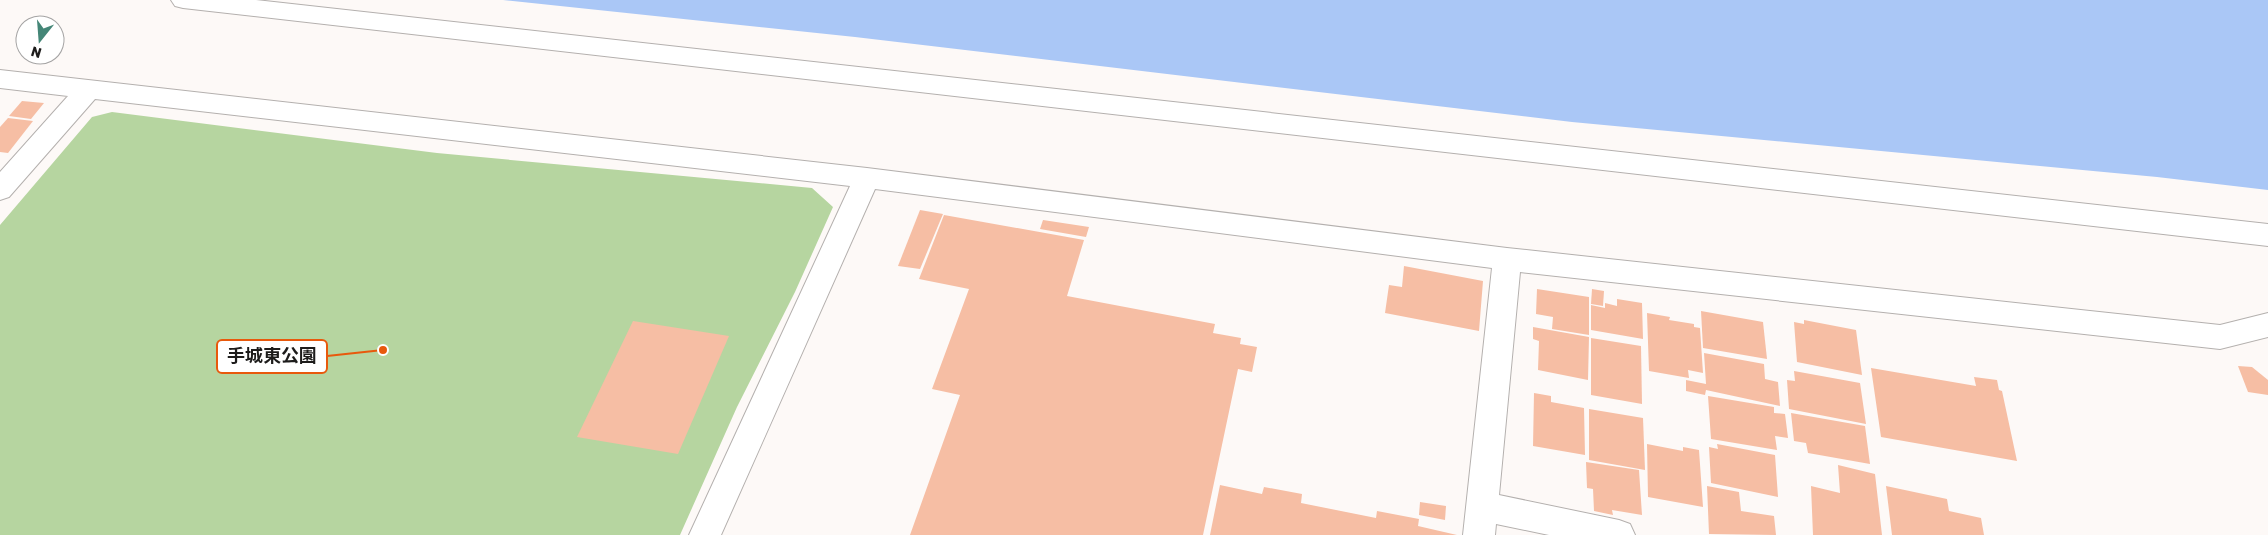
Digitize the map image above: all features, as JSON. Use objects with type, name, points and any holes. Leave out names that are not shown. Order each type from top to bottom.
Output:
[{"type":"street","points":[[183,0],[2268,235]]},
{"type":"street","points":[[0,79],[867,178],[1507,260],[2220,338],[2268,326]]},
{"type":"street","points":[[0,190],[88,90]]},
{"type":"street","points":[[705,535],[867,178]]},
{"type":"street","points":[[1507,260],[1480,520],[1619,535]]},
{"type":"green space","points":[[112,112],[437,153],[812,188],[833,207],[795,292],[737,407],[680,535],[0,535],[0,225],[92,117]]},
{"type":"water","points":[[503,0],[2268,0],[2268,190],[2157,177],[1572,122],[855,37]]},
{"type":"building","points":[[22,101],[44,103],[31,119],[9,116]]},
{"type":"building","points":[[8,118],[33,121],[8,153],[0,152],[0,127]]},
{"type":"building","points":[[920,210],[943,214],[920,269],[898,266]]},
{"type":"building","points":[[944,215],[1084,240],[1067,296],[1215,324],[1213,333],[1241,338],[1240,344],[1257,347],[1252,372],[1238,369],[1203,535],[910,535],[960,395],[932,389],[969,289],[919,279]]},
{"type":"building","points":[[1043,220],[1089,227],[1086,237],[1040,229]]},
{"type":"building","points":[[1404,266],[1483,281],[1479,331],[1385,313],[1389,285],[1402,287]]},
{"type":"building","points":[[1537,289],[1589,297],[1589,335],[1552,329],[1553,317],[1536,314]]},
{"type":"building","points":[[1592,289],[1604,291],[1603,306],[1591,304]]},
{"type":"building","points":[[1617,299],[1642,303],[1643,339],[1591,330],[1591,305],[1605,308],[1605,303],[1617,306]]},
{"type":"building","points":[[1701,311],[1763,322],[1767,359],[1703,348]]},
{"type":"building","points":[[1647,313],[1670,317],[1669,320],[1694,324],[1694,327],[1700,328],[1703,373],[1688,370],[1689,378],[1649,371]]},
{"type":"building","points":[[1804,320],[1856,330],[1862,375],[1797,362],[1794,322],[1804,324]]},
{"type":"building","points":[[633,321],[729,336],[678,454],[577,437]]},
{"type":"building","points":[[1533,327],[1589,337],[1588,380],[1538,370],[1539,341],[1533,339]]},
{"type":"building","points":[[1591,338],[1641,346],[1642,404],[1591,395]]},
{"type":"building","points":[[1704,353],[1764,364],[1765,379],[1778,382],[1780,406],[1706,390],[1705,395],[1686,391],[1686,380],[1706,384]]},
{"type":"building","points":[[2238,366],[2252,367],[2268,380],[2268,395],[2248,392]]},
{"type":"building","points":[[1871,368],[1976,386],[1974,377],[1997,380],[1999,390],[2002,391],[2017,461],[1881,437]]},
{"type":"building","points":[[1794,371],[1860,383],[1866,424],[1789,409],[1787,380],[1795,381]]},
{"type":"building","points":[[1534,393],[1551,396],[1551,402],[1584,408],[1585,455],[1533,446]]},
{"type":"building","points":[[1708,396],[1774,407],[1774,413],[1785,414],[1788,438],[1775,436],[1777,450],[1711,439]]},
{"type":"building","points":[[1589,409],[1643,418],[1645,470],[1589,460]]},
{"type":"building","points":[[1791,413],[1865,426],[1870,464],[1808,453],[1806,443],[1794,441]]},
{"type":"building","points":[[1647,444],[1683,451],[1683,447],[1699,450],[1703,507],[1648,497]]},
{"type":"building","points":[[1717,444],[1775,455],[1778,497],[1711,483],[1709,447],[1718,449]]},
{"type":"building","points":[[1586,462],[1639,470],[1642,515],[1612,510],[1613,515],[1594,511],[1593,489],[1587,488]]},
{"type":"building","points":[[1838,465],[1875,474],[1882,535],[1813,535],[1811,486],[1840,493]]},
{"type":"building","points":[[1220,485],[1262,494],[1264,487],[1302,494],[1301,503],[1376,518],[1377,511],[1419,519],[1418,526],[1457,535],[1210,535]]},
{"type":"building","points":[[1707,486],[1739,492],[1741,511],[1774,516],[1776,535],[1709,534]]},
{"type":"building","points":[[1886,486],[1947,499],[1949,511],[1981,518],[1984,535],[1892,535]]},
{"type":"building","points":[[1420,502],[1446,506],[1445,520],[1419,515]]},
{"type":"place","name":"手城東公園","points":[[383,350]]}]
